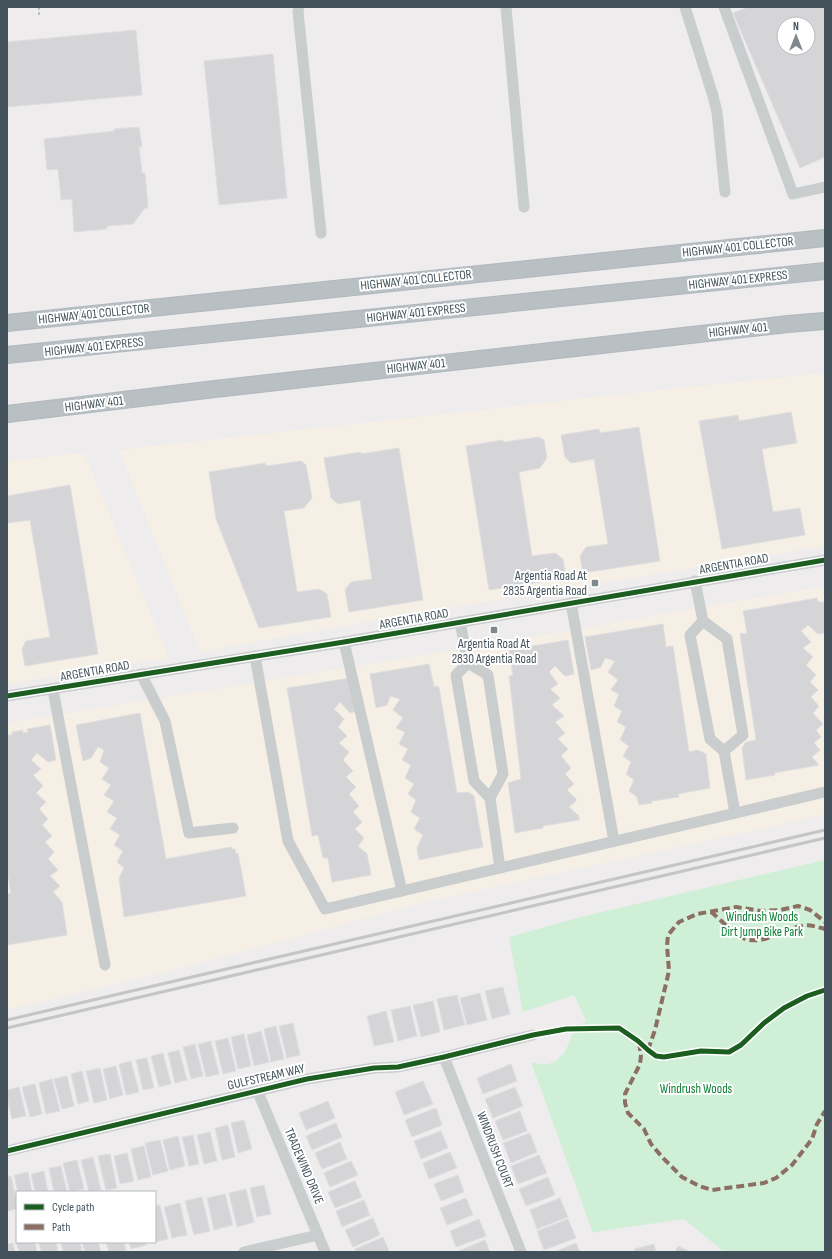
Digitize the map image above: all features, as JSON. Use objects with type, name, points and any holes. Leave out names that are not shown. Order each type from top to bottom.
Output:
[{"type":"highway","name":"HIGHWAY 401 COLLECTOR","points":[[7,323],[825,238]]},
{"type":"highway","name":"HIGHWAY 401 EXPRESS","points":[[7,355],[825,270]]},
{"type":"highway","name":"HIGHWAY 401","points":[[7,414],[215,389],[825,321]]},
{"type":"street","points":[[299,7],[298,12],[321,233]]},
{"type":"street","points":[[506,7],[524,207]]},
{"type":"street","points":[[685,7],[716,107],[725,192]]},
{"type":"street","points":[[724,7],[792,194],[825,187]]},
{"type":"street","name":"ARGENTIA ROAD","points":[[7,696],[53,690],[141,674],[344,642],[825,560]]},
{"type":"street","points":[[695,582],[703,621],[727,639],[743,735],[724,751]]},
{"type":"street","points":[[571,603],[614,841]]},
{"type":"street","points":[[703,621],[690,635],[710,739],[724,751],[735,813]]},
{"type":"street","points":[[460,622],[468,663],[488,676],[503,774],[490,798]]},
{"type":"street","points":[[344,642],[402,891]]},
{"type":"street","points":[[255,656],[288,842],[325,909],[825,792]]},
{"type":"street","points":[[468,663],[456,676],[457,683],[474,781],[490,798],[500,868]]},
{"type":"street","points":[[141,674],[165,721],[189,833],[233,828]]},
{"type":"street","points":[[53,690],[105,965]]},
{"type":"street","name":"GULFSTREAM WAY","points":[[7,1151],[257,1090],[307,1079],[374,1068],[398,1067],[444,1058],[533,1035]]},
{"type":"street","name":"WINDRUSH COURT","points":[[444,1058],[520,1252]]},
{"type":"street","name":"TRADEWIND DRIVE","points":[[257,1090],[325,1252]]},
{"type":"street","points":[[244,1252],[318,1235]]},
{"type":"path","points":[[38,7],[39,15]]},
{"type":"shaded area","points":[[825,373],[825,547],[811,548],[421,612],[200,652],[119,450],[642,392]]},
{"type":"shaded area","points":[[84,453],[169,658],[7,684],[7,461]]},
{"type":"shaded area","points":[[825,586],[825,814],[430,901],[170,971],[7,1010],[7,723],[467,648]]},
{"type":"green space","name":"Windrush Woods","points":[[825,860],[825,1252],[724,1252],[684,1219],[593,1233],[531,1062],[544,1065],[555,1062],[565,1052],[573,1033],[586,1020],[574,995],[523,1012],[509,937],[585,916]]},
{"type":"building","points":[[749,7],[825,8],[825,157],[800,168],[733,13]]},
{"type":"building","points":[[136,30],[142,95],[7,107],[7,42]]},
{"type":"building","points":[[273,54],[287,198],[219,205],[204,61]]},
{"type":"building","points":[[139,127],[142,147],[139,147],[142,173],[145,173],[148,208],[145,208],[133,224],[107,226],[107,229],[74,232],[72,199],[61,200],[58,169],[47,170],[44,139]]},
{"type":"building","points":[[791,412],[797,443],[762,449],[773,512],[800,508],[805,535],[722,549],[699,421],[738,415],[739,421]]},
{"type":"building","points":[[639,427],[660,561],[583,573],[580,556],[586,547],[608,544],[594,459],[571,463],[565,457],[561,435],[599,429],[600,433]]},
{"type":"building","points":[[539,437],[544,440],[547,458],[540,468],[519,472],[532,556],[555,553],[563,559],[566,578],[489,590],[466,446],[503,440],[504,442]]},
{"type":"building","points":[[399,448],[423,600],[349,612],[345,590],[351,582],[372,579],[360,500],[338,504],[331,498],[324,458]]},
{"type":"building","points":[[301,461],[306,465],[312,498],[304,508],[284,511],[297,592],[319,589],[327,594],[331,617],[259,628],[216,519],[209,472],[265,463],[266,466]]},
{"type":"building","points":[[70,485],[98,654],[25,666],[22,649],[26,641],[50,637],[30,520],[7,522],[7,496]]},
{"type":"building","points":[[817,598],[818,602],[825,602],[825,633],[818,634],[808,625],[801,631],[811,642],[803,648],[813,657],[806,665],[816,675],[810,682],[818,690],[811,697],[819,706],[813,713],[823,724],[816,730],[821,737],[814,743],[820,750],[812,757],[819,765],[774,773],[775,775],[746,780],[742,748],[746,742],[756,740],[740,634],[747,633],[743,611]]},
{"type":"building","points":[[663,624],[666,647],[673,646],[689,752],[698,750],[706,754],[710,788],[678,794],[679,797],[652,801],[652,803],[639,805],[637,797],[629,791],[634,780],[626,774],[631,762],[623,756],[629,746],[620,740],[626,727],[617,722],[622,711],[614,706],[619,694],[611,690],[618,680],[608,672],[615,661],[605,658],[601,667],[591,670],[585,637]]},
{"type":"building","points":[[568,640],[574,674],[565,676],[555,666],[549,672],[558,684],[550,689],[560,698],[552,705],[564,716],[555,722],[565,733],[558,739],[568,749],[561,756],[571,768],[565,774],[574,784],[567,790],[577,800],[569,807],[579,816],[579,820],[543,826],[543,828],[515,833],[508,783],[521,779],[509,676],[513,675],[509,650]]},
{"type":"building","points":[[429,664],[434,686],[439,687],[457,793],[468,792],[474,796],[483,847],[419,860],[417,848],[423,835],[414,829],[420,818],[411,812],[416,800],[408,794],[414,784],[405,778],[411,765],[402,760],[408,749],[399,744],[405,732],[396,728],[403,718],[393,710],[400,699],[390,696],[387,705],[376,708],[370,674]]},
{"type":"building","points":[[351,678],[358,711],[350,713],[340,702],[334,709],[344,719],[338,727],[347,736],[339,743],[349,752],[343,760],[353,771],[346,777],[356,787],[349,794],[359,806],[353,812],[362,822],[355,829],[364,838],[358,846],[367,854],[371,875],[332,882],[328,858],[323,858],[318,835],[312,836],[287,688]]},
{"type":"building","points":[[140,713],[166,859],[231,847],[232,849],[235,849],[236,854],[238,853],[246,896],[124,917],[119,878],[124,868],[117,862],[123,851],[114,845],[120,835],[110,829],[117,818],[107,812],[114,801],[104,795],[111,785],[102,779],[109,768],[100,762],[104,750],[98,747],[91,758],[83,761],[76,725]]},
{"type":"building","points":[[50,725],[56,760],[48,762],[37,753],[31,760],[41,769],[33,775],[43,786],[36,793],[46,802],[39,809],[48,819],[42,825],[52,836],[45,842],[54,852],[48,859],[58,870],[50,876],[60,886],[53,892],[62,902],[67,935],[7,945],[7,894],[11,893],[7,871],[7,735],[12,735],[12,732],[23,730],[23,733],[28,732],[27,729]]},
{"type":"building","points":[[503,987],[510,1014],[492,1019],[485,991]]},
{"type":"building","points":[[480,993],[487,1020],[467,1025],[460,998]]},
{"type":"building","points":[[457,995],[465,1025],[444,1030],[437,999]]},
{"type":"building","points":[[433,1001],[440,1032],[421,1037],[413,1005]]},
{"type":"building","points":[[410,1006],[417,1036],[398,1041],[391,1010]]},
{"type":"building","points":[[386,1011],[394,1042],[374,1046],[367,1016]]},
{"type":"building","points":[[293,1023],[300,1055],[287,1058],[279,1026]]},
{"type":"building","points":[[276,1026],[284,1059],[271,1062],[264,1029]]},
{"type":"building","points":[[261,1031],[269,1062],[254,1066],[247,1035]]},
{"type":"building","points":[[244,1034],[251,1066],[238,1069],[231,1037]]},
{"type":"building","points":[[228,1038],[236,1071],[223,1074],[215,1041]]},
{"type":"building","points":[[211,1041],[219,1074],[206,1077],[198,1044]]},
{"type":"building","points":[[195,1044],[203,1076],[191,1079],[183,1047]]},
{"type":"building","points":[[179,1050],[187,1080],[175,1083],[168,1053]]},
{"type":"building","points":[[163,1053],[171,1084],[159,1087],[151,1056]]},
{"type":"building","points":[[147,1058],[154,1088],[143,1090],[136,1060]]},
{"type":"building","points":[[131,1061],[139,1092],[126,1095],[119,1064]]},
{"type":"building","points":[[511,1064],[517,1081],[483,1094],[477,1078]]},
{"type":"building","points":[[116,1066],[123,1095],[110,1099],[103,1069]]},
{"type":"building","points":[[100,1068],[107,1100],[94,1103],[86,1071]]},
{"type":"building","points":[[82,1071],[89,1101],[78,1104],[71,1074]]},
{"type":"building","points":[[67,1076],[74,1106],[62,1109],[54,1079]]},
{"type":"building","points":[[52,1079],[60,1111],[46,1114],[39,1083]]},
{"type":"building","points":[[423,1081],[433,1104],[404,1115],[395,1092]]},
{"type":"building","points":[[35,1084],[42,1114],[30,1117],[22,1087]]},
{"type":"building","points":[[19,1087],[26,1116],[12,1119],[7,1090]]},
{"type":"building","points":[[515,1087],[523,1106],[493,1118],[485,1099]]},
{"type":"building","points":[[328,1101],[335,1118],[306,1130],[299,1113]]},
{"type":"building","points":[[436,1108],[442,1125],[412,1137],[405,1120]]},
{"type":"building","points":[[520,1111],[527,1131],[503,1140],[495,1121]]},
{"type":"building","points":[[244,1120],[252,1149],[238,1153],[231,1123]]},
{"type":"building","points":[[336,1123],[342,1137],[312,1150],[306,1136]]},
{"type":"building","points":[[228,1125],[235,1157],[222,1160],[215,1128]]},
{"type":"building","points":[[441,1131],[448,1148],[421,1159],[414,1141]]},
{"type":"building","points":[[210,1132],[217,1161],[204,1164],[197,1135]]},
{"type":"building","points":[[530,1133],[537,1152],[511,1163],[503,1143]]},
{"type":"building","points":[[193,1135],[199,1164],[189,1166],[182,1137]]},
{"type":"building","points":[[178,1136],[185,1166],[170,1170],[163,1140]]},
{"type":"building","points":[[160,1140],[168,1171],[153,1175],[145,1143]]},
{"type":"building","points":[[340,1142],[347,1159],[322,1169],[315,1153]]},
{"type":"building","points":[[144,1146],[151,1177],[138,1180],[131,1149]]},
{"type":"building","points":[[450,1152],[457,1168],[429,1179],[423,1163]]},
{"type":"building","points":[[127,1153],[134,1181],[120,1184],[114,1156]]},
{"type":"building","points":[[110,1154],[117,1188],[106,1190],[98,1156]]},
{"type":"building","points":[[539,1155],[547,1173],[518,1184],[511,1166]]},
{"type":"building","points":[[93,1157],[101,1190],[89,1191],[81,1160]]},
{"type":"building","points":[[77,1160],[84,1189],[70,1191],[63,1163]]},
{"type":"building","points":[[351,1161],[358,1175],[330,1187],[324,1173]]},
{"type":"building","points":[[61,1166],[67,1191],[54,1191],[49,1168]]},
{"type":"building","points":[[44,1171],[48,1191],[35,1191],[31,1174]]},
{"type":"building","points":[[28,1172],[32,1191],[18,1191],[14,1175]]},
{"type":"building","points":[[458,1175],[464,1192],[441,1201],[434,1184]]},
{"type":"building","points":[[11,1176],[16,1198],[16,1209],[7,1211],[7,1177]]},
{"type":"building","points":[[548,1177],[555,1195],[526,1206],[519,1189]]},
{"type":"building","points":[[355,1181],[362,1197],[335,1208],[328,1192]]},
{"type":"building","points":[[264,1185],[271,1214],[257,1217],[250,1188]]},
{"type":"building","points":[[246,1189],[254,1222],[237,1227],[229,1193]]},
{"type":"building","points":[[225,1194],[233,1225],[214,1230],[207,1198]]},
{"type":"building","points":[[202,1197],[210,1231],[194,1235],[185,1201]]},
{"type":"building","points":[[466,1198],[473,1215],[447,1225],[440,1208]]},
{"type":"building","points":[[560,1198],[568,1217],[537,1229],[530,1210]]},
{"type":"building","points":[[364,1200],[370,1215],[342,1227],[336,1211]]},
{"type":"building","points":[[180,1203],[187,1235],[172,1238],[164,1207]]},
{"type":"building","points":[[160,1205],[168,1239],[156,1242],[156,1206]]},
{"type":"building","points":[[373,1218],[380,1235],[353,1247],[345,1230]]},
{"type":"building","points":[[479,1219],[486,1236],[456,1247],[450,1231]]},
{"type":"building","points":[[568,1219],[576,1238],[544,1250],[537,1231]]},
{"type":"building","points":[[383,1237],[389,1251],[356,1252],[355,1249]]},
{"type":"building","points":[[485,1240],[490,1252],[458,1251]]},
{"type":"building","points":[[13,1243],[15,1252],[7,1252],[7,1244]]},
{"type":"building","points":[[16,1243],[35,1243],[37,1252],[19,1252]]},
{"type":"building","points":[[39,1243],[56,1243],[58,1252],[41,1252]]},
{"type":"building","points":[[61,1243],[80,1243],[82,1252],[63,1252]]},
{"type":"building","points":[[82,1243],[98,1243],[101,1252],[85,1252]]},
{"type":"building","points":[[106,1243],[124,1243],[126,1250],[109,1252]]},
{"type":"building","points":[[129,1243],[145,1243],[146,1245],[131,1249]]},
{"type":"building","points":[[576,1243],[580,1252],[554,1252]]},
{"type":"building","points":[[654,1244],[656,1252],[635,1252],[634,1249]]},
{"type":"building","points":[[678,1246],[691,1252],[675,1252]]},
{"type":"railway","points":[[7,1020],[825,830]]},
{"type":"railway","points":[[7,1028],[825,838]]},
{"type":"marked path","points":[[648,1050],[655,1030],[669,971],[667,946],[668,935],[679,922],[697,914],[736,907],[761,911],[780,910],[798,906],[810,910],[825,922]]},
{"type":"marked path","points":[[711,912],[735,933],[747,939],[763,939],[804,925],[825,929]]},
{"type":"marked path","points":[[639,1043],[641,1055],[640,1064],[625,1094],[625,1103],[628,1113],[644,1129],[651,1144],[663,1158],[682,1177],[699,1186],[712,1190],[764,1183],[776,1178],[792,1165],[812,1139],[817,1124],[825,1111]]},
{"type":"cycle path","points":[[7,696],[344,642],[825,560]]},
{"type":"cycle path","points":[[7,1151],[307,1079],[374,1068],[398,1067],[533,1035],[566,1029],[619,1028],[656,1056],[664,1057],[701,1051],[729,1052],[741,1045],[764,1023],[784,1008],[807,996],[825,990]]},
{"type":"place","name":"Argentia Road At 2835 Argentia Road","points":[[595,583]]},
{"type":"place","name":"Argentia Road At 2830 Argentia Road","points":[[494,630]]},
{"type":"park label","name":"Windrush Woods Dirt Jump Bike Park","points":[[762,924]]}]
